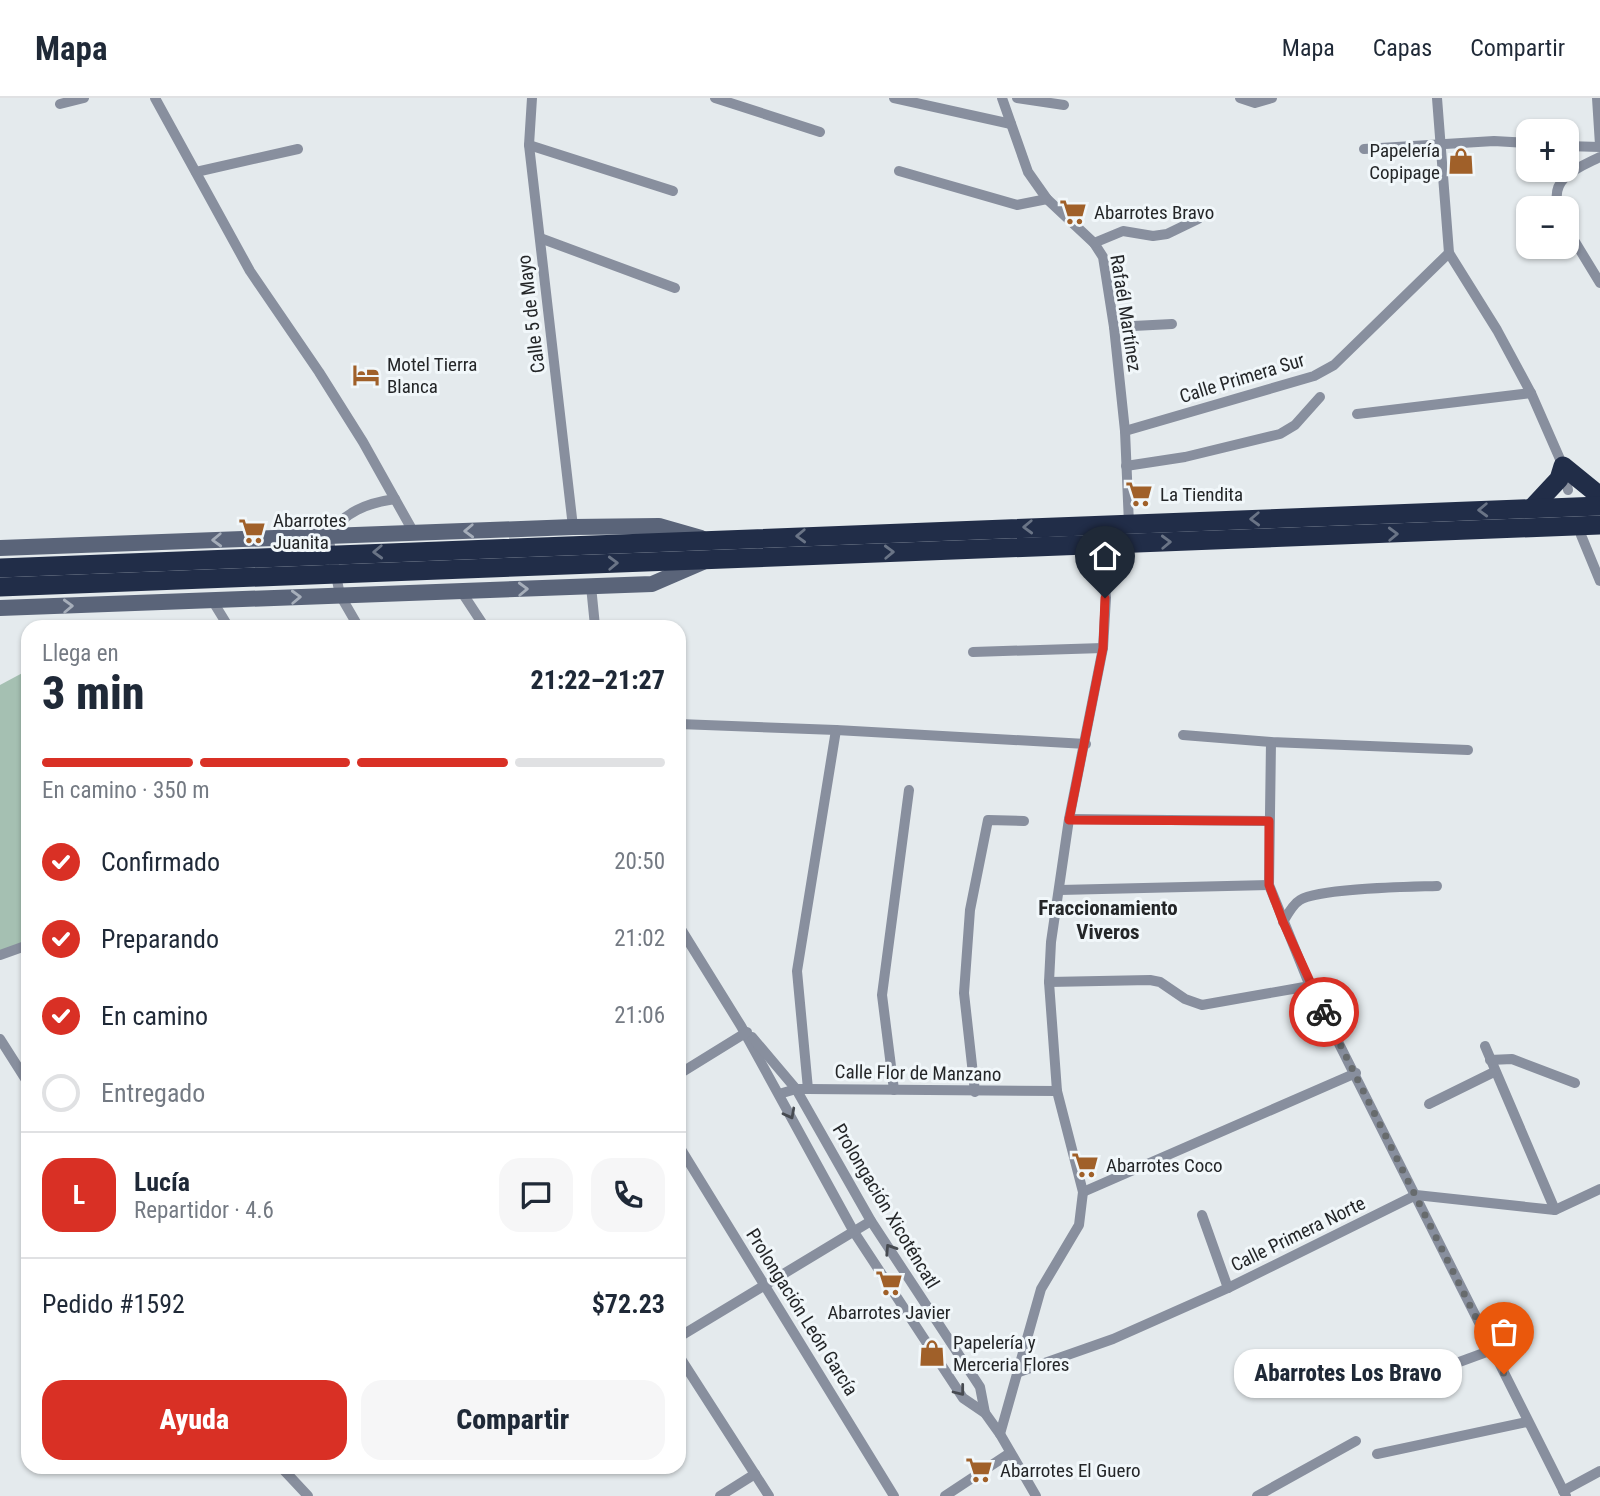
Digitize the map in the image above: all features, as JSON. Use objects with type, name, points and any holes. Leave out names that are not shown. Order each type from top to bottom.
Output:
[{"type":"highway","points":[[1532,508],[1559,480],[1563,466],[1600,496]]},
{"type":"highway","points":[[0,587],[110,573],[545,555],[707,539],[1600,506]]},
{"type":"highway","points":[[545,555],[707,560],[1600,525]]},
{"type":"highway","points":[[0,568],[110,573]]},
{"type":"main road","points":[[0,548],[573,527],[659,526],[707,539]]},
{"type":"main road","points":[[0,608],[652,584],[707,560]]},
{"type":"street","points":[[60,104],[84,98]]},
{"type":"street","points":[[155,98],[250,271],[319,372],[414,533]]},
{"type":"street","name":"Calle 5 de Mayo","points":[[532,98],[529,145],[573,527]]},
{"type":"street","points":[[715,98],[820,132]]},
{"type":"street","points":[[894,98],[1011,124]]},
{"type":"street","name":"Rafaél Martínez","points":[[1002,98],[1028,172],[1047,199],[1094,243],[1103,257],[1114,327],[1125,431],[1129,524]]},
{"type":"street","points":[[1017,98],[1064,105]]},
{"type":"street","points":[[1240,98],[1255,103],[1272,98]]},
{"type":"street","points":[[1437,98],[1449,253],[1497,330],[1531,393],[1563,466],[1568,490]]},
{"type":"street","points":[[1579,146],[1600,146],[1597,98]]},
{"type":"street","points":[[1364,149],[1494,141],[1516,142]]},
{"type":"street","points":[[529,145],[673,191]]},
{"type":"street","points":[[196,172],[298,149]]},
{"type":"street","points":[[1556,196],[1560,182],[1573,170],[1600,158]]},
{"type":"street","points":[[899,171],[1017,205],[1047,199]]},
{"type":"street","points":[[1094,243],[1123,231],[1153,236],[1167,234],[1198,219]]},
{"type":"street","points":[[540,238],[675,288]]},
{"type":"street","points":[[1579,248],[1600,283]]},
{"type":"street","name":"Calle Primera Sur","points":[[1125,431],[1314,376],[1334,365],[1449,253]]},
{"type":"street","points":[[1114,327],[1172,324]]},
{"type":"street","points":[[1357,414],[1531,393]]},
{"type":"street","points":[[1126,466],[1185,457],[1280,434],[1295,425],[1320,397]]},
{"type":"street","points":[[354,620],[340,596],[328,536],[340,520],[350,513],[371,503],[395,499]]},
{"type":"street","points":[[1581,535],[1600,582]]},
{"type":"street","points":[[1000,1434],[1041,1289],[1079,1225],[1083,1192],[1057,1091],[1049,982],[1051,942],[1069,820],[1103,648],[1105,598],[1101,544]]},
{"type":"street","points":[[591,586],[594,620]]},
{"type":"street","points":[[461,591],[481,620]]},
{"type":"street","points":[[212,600],[224,620]]},
{"type":"street","points":[[973,652],[1103,648]]},
{"type":"street","points":[[686,724],[1086,744]]},
{"type":"street","points":[[808,1088],[797,971],[836,730]]},
{"type":"street","points":[[1183,735],[1468,750]]},
{"type":"street","points":[[1270,741],[1269,885],[1310,986],[1565,1494],[1600,1471]]},
{"type":"street","points":[[894,1090],[882,995],[909,790]]},
{"type":"street","points":[[975,1092],[964,993],[970,910],[988,820],[1024,821]]},
{"type":"street","points":[[1069,820],[1269,821]]},
{"type":"street","points":[[1060,890],[1269,885]]},
{"type":"street","points":[[1283,922],[1299,901],[1318,895],[1392,887],[1437,886]]},
{"type":"street","name":"Prolongación Xicoténcatl","points":[[686,937],[744,1031],[854,1232],[963,1398],[985,1413],[1000,1434],[1036,1496]]},
{"type":"street","points":[[0,955],[21,948]]},
{"type":"street","points":[[1049,982],[1150,980],[1160,982],[1185,999],[1202,1005],[1310,986]]},
{"type":"street","points":[[686,1069],[744,1031]]},
{"type":"street","name":"Prolongación Xicoténcatl","points":[[744,1031],[796,1089],[872,1221],[980,1387],[985,1413]]},
{"type":"street","points":[[0,1039],[21,1072]]},
{"type":"street","points":[[1485,1046],[1555,1210]]},
{"type":"street","points":[[1490,1060],[1512,1059],[1575,1083]]},
{"type":"street","points":[[1429,1104],[1494,1072]]},
{"type":"street","points":[[1083,1192],[1356,1073]]},
{"type":"street","name":"Calle Flor de Manzano","points":[[779,1094],[808,1088],[1057,1091]]},
{"type":"street","name":"Prolongación León García","points":[[686,1157],[894,1496]]},
{"type":"street","points":[[1416,1195],[1555,1210],[1600,1189]]},
{"type":"street","name":"Calle Primera Norte","points":[[1019,1372],[1113,1339],[1228,1288],[1416,1195]]},
{"type":"street","points":[[1202,1215],[1228,1288]]},
{"type":"street","points":[[686,1333],[872,1221]]},
{"type":"street","points":[[1421,1376],[1492,1350]]},
{"type":"street","points":[[686,1367],[769,1496]]},
{"type":"street","points":[[1377,1454],[1527,1422]]},
{"type":"street","points":[[1257,1496],[1356,1441]]},
{"type":"street","points":[[945,1496],[1010,1453]]},
{"type":"street","points":[[287,1474],[307,1496]]},
{"type":"street","points":[[720,1496],[755,1474]]},
{"type":"green space","points":[[21,674],[21,946],[0,954],[0,685]]},
{"type":"way so far","points":[[1324,1012],[1504,1374]]},
{"type":"place","name":"Papelería Copipage","points":[[1461,161]]},
{"type":"place","name":"Abarrotes Bravo","points":[[1073,212]]},
{"type":"place","name":"Motel Tierra Blanca","points":[[366,375]]},
{"type":"place","name":"La Tiendita","points":[[1139,494]]},
{"type":"place","name":"Abarrotes Juanita","points":[[252,531]]},
{"type":"place","name":"Abarrotes Coco","points":[[1085,1165]]},
{"type":"place","name":"Abarrotes Javier","points":[[889,1283]]},
{"type":"place","name":"Papelería y Merceria Flores","points":[[932,1353]]},
{"type":"place","name":"Abarrotes Los Bravo","points":[[1504,1374]]},
{"type":"place","name":"Abarrotes El Guero","points":[[979,1470]]},
{"type":"district","name":"Fraccionamiento Viveros","points":[[1108,920]]},
{"type":"route","points":[[1105,598],[1103,648],[1069,820],[1269,821],[1269,885],[1310,986],[1324,1012]]}]
